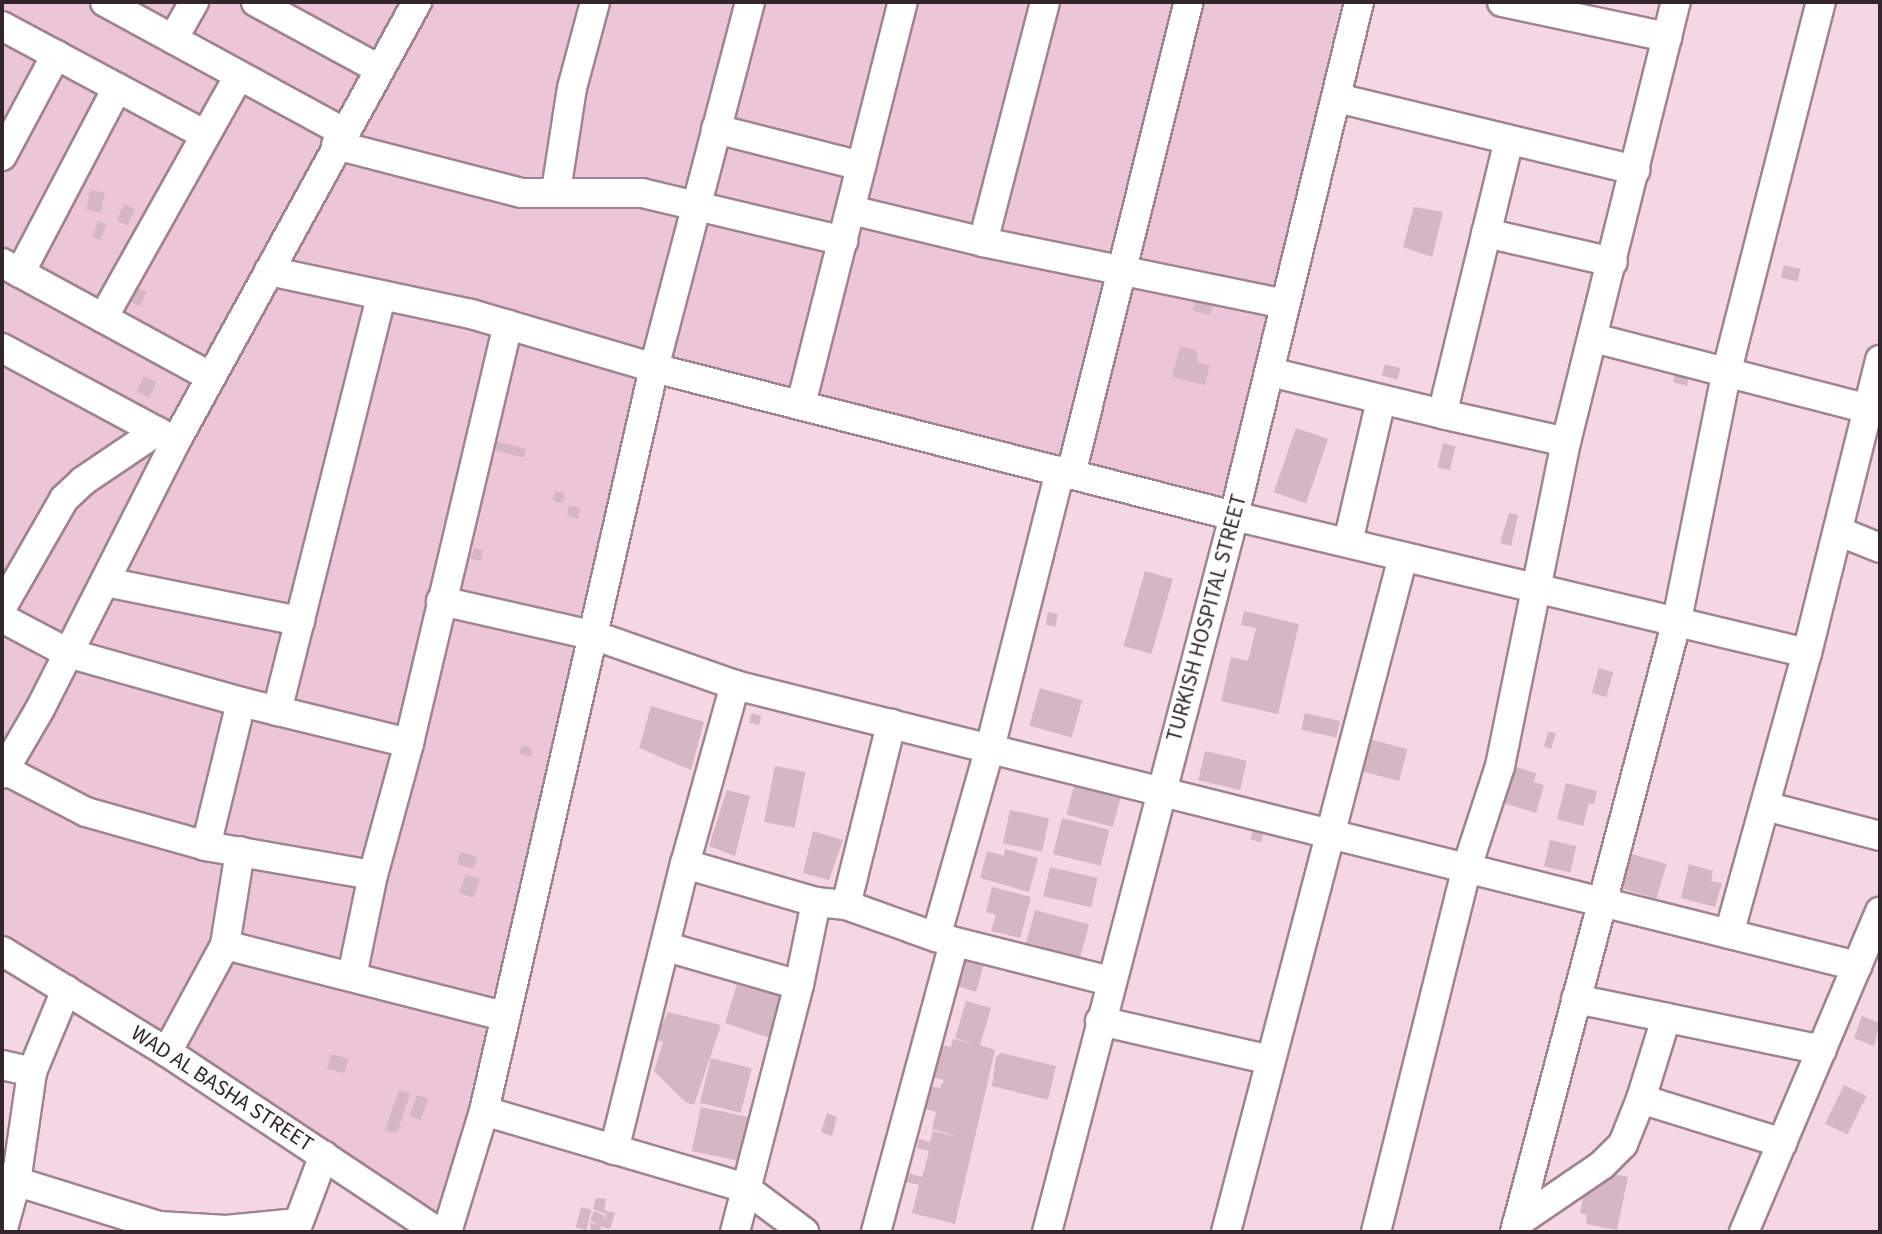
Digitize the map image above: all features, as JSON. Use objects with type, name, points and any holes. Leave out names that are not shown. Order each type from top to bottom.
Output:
[{"type":"street","points":[[105,2],[239,76],[339,138],[522,193],[642,193],[843,241]]},
{"type":"street","points":[[173,39],[194,2]]},
{"type":"street","points":[[373,875],[206,846],[86,812],[3,772],[106,582],[166,436],[211,377],[339,138],[417,2]]},
{"type":"street","points":[[556,191],[572,88],[595,2]]},
{"type":"street","points":[[447,1232],[484,1111],[542,847],[596,636],[654,368],[750,2]]},
{"type":"street","points":[[801,404],[903,2]]},
{"type":"street","points":[[983,242],[1045,2]]},
{"type":"street","points":[[876,1232],[990,748],[1122,271],[1189,2]]},
{"type":"street","name":"TURKISH HOSPITAL STREET","points":[[1047,1232],[1110,981],[1234,516],[1359,2]]},
{"type":"street","points":[[1502,2],[1534,5],[1667,37]]},
{"type":"street","points":[[1376,1232],[1467,867],[1500,766],[1519,688],[1535,586],[1566,442],[1676,2]]},
{"type":"street","points":[[1516,1228],[1677,620],[1727,370],[1821,2]]},
{"type":"street","points":[[270,5],[379,69]]},
{"type":"street","points":[[2,26],[205,135]]},
{"type":"street","points":[[2,156],[56,55]]},
{"type":"street","points":[[103,318],[239,76]]},
{"type":"street","points":[[117,88],[11,268],[211,377]]},
{"type":"street","points":[[1337,98],[1635,170]]},
{"type":"street","points":[[716,129],[861,166]]},
{"type":"street","points":[[1442,414],[1509,140]]},
{"type":"street","points":[[851,210],[983,242],[1285,304]]},
{"type":"street","points":[[1486,233],[1613,262]]},
{"type":"street","points":[[269,271],[381,297],[415,301],[654,368],[1234,516],[1807,653]]},
{"type":"street","points":[[277,711],[381,297]]},
{"type":"street","points":[[352,976],[373,875],[409,743],[508,325]]},
{"type":"street","points":[[1594,338],[1874,410]]},
{"type":"street","points":[[2,348],[166,436]]},
{"type":"street","points":[[1729,934],[1838,531],[1874,410],[1880,360]]},
{"type":"street","points":[[1270,372],[1566,442]]},
{"type":"street","points":[[1348,542],[1381,400]]},
{"type":"street","points":[[2,607],[64,499],[83,481],[166,436]]},
{"type":"street","points":[[1838,531],[1880,548]]},
{"type":"street","points":[[1226,1232],[1403,557]]},
{"type":"street","points":[[106,582],[300,621]]},
{"type":"street","points":[[441,601],[596,636],[735,685],[1332,832],[1857,966]]},
{"type":"street","points":[[2,618],[68,653],[241,702],[409,743]]},
{"type":"street","points":[[614,1150],[667,947],[685,864],[735,685]]},
{"type":"street","points":[[206,846],[241,702]]},
{"type":"street","points":[[846,905],[891,724]]},
{"type":"street","points":[[1765,806],[1880,836]]},
{"type":"street","points":[[167,1052],[225,945],[240,851]]},
{"type":"street","points":[[685,864],[816,902],[846,905],[945,940],[1110,981]]},
{"type":"street","points":[[735,1232],[799,985],[816,902]]},
{"type":"street","points":[[1744,1232],[1880,912]]},
{"type":"street","points":[[225,945],[504,1016]]},
{"type":"street","points":[[667,947],[799,985]]},
{"type":"street","name":"WAD AL BASHA STREET","points":[[2,951],[167,1052],[438,1232]]},
{"type":"street","points":[[2,1232],[9,1180],[32,1072],[66,990]]},
{"type":"street","points":[[1576,999],[1822,1050]]},
{"type":"street","points":[[1516,1228],[1617,1153],[1641,1099],[1666,1018]]},
{"type":"street","points":[[1100,1021],[1270,1060]]},
{"type":"street","points":[[2,1065],[32,1072]]},
{"type":"street","points":[[1641,1099],[1782,1143]]},
{"type":"street","points":[[484,1111],[745,1188],[804,1232]]},
{"type":"street","points":[[9,1180],[158,1229],[296,1227],[324,1155]]},
{"type":"shaded area","points":[[2,2],[1342,2],[1222,502],[657,379],[442,1222],[2,946]]},
{"type":"building","points":[[90,190],[105,193],[101,212],[86,210]]},
{"type":"building","points":[[124,204],[135,209],[128,225],[117,220]]},
{"type":"building","points":[[1414,207],[1443,212],[1432,257],[1403,247]]},
{"type":"building","points":[[98,221],[106,224],[100,240],[92,237]]},
{"type":"building","points":[[1784,265],[1801,269],[1798,281],[1781,278]]},
{"type":"building","points":[[134,286],[147,292],[140,306],[127,301]]},
{"type":"building","points":[[1197,294],[1214,299],[1210,315],[1192,310]]},
{"type":"building","points":[[1180,346],[1196,350],[1198,363],[1210,365],[1205,385],[1172,377]]},
{"type":"building","points":[[1385,364],[1400,368],[1397,380],[1382,376]]},
{"type":"building","points":[[1676,369],[1689,373],[1687,386],[1673,382]]},
{"type":"building","points":[[144,376],[157,382],[150,397],[137,391]]},
{"type":"building","points":[[1296,428],[1328,439],[1306,503],[1274,492]]},
{"type":"building","points":[[491,440],[526,449],[524,457],[489,449]]},
{"type":"building","points":[[1443,443],[1456,446],[1450,470],[1437,467]]},
{"type":"building","points":[[555,491],[565,493],[563,503],[553,501]]},
{"type":"building","points":[[569,505],[580,508],[578,519],[567,516]]},
{"type":"building","points":[[1509,513],[1518,515],[1511,546],[1500,543]]},
{"type":"building","points":[[475,548],[483,550],[481,561],[469,558]]},
{"type":"building","points":[[1145,571],[1173,579],[1151,654],[1124,646]]},
{"type":"building","points":[[1244,611],[1299,624],[1278,714],[1221,701],[1231,657],[1248,661],[1256,628],[1241,625]]},
{"type":"building","points":[[1048,612],[1058,614],[1055,627],[1046,625]]},
{"type":"building","points":[[1599,668],[1613,672],[1606,697],[1592,693]]},
{"type":"building","points":[[1040,688],[1082,700],[1072,738],[1029,725]]},
{"type":"building","points":[[651,706],[704,722],[691,770],[639,748]]},
{"type":"building","points":[[752,713],[762,716],[759,725],[749,723]]},
{"type":"building","points":[[1305,713],[1340,721],[1336,738],[1301,730]]},
{"type":"building","points":[[1548,732],[1556,733],[1551,749],[1544,746]]},
{"type":"building","points":[[1362,737],[1407,749],[1399,781],[1353,769]]},
{"type":"building","points":[[522,745],[532,748],[531,757],[519,753]]},
{"type":"building","points":[[1205,751],[1247,761],[1240,790],[1198,780]]},
{"type":"building","points":[[775,766],[805,772],[795,828],[764,822]]},
{"type":"building","points":[[1516,767],[1536,773],[1534,782],[1544,785],[1536,813],[1500,802],[1507,778],[1513,777]]},
{"type":"building","points":[[1077,775],[1123,787],[1113,827],[1066,815]]},
{"type":"building","points":[[1566,783],[1597,791],[1594,804],[1589,803],[1583,826],[1557,819]]},
{"type":"building","points":[[727,790],[750,796],[735,856],[709,846]]},
{"type":"building","points":[[1010,810],[1049,818],[1042,852],[1003,843]]},
{"type":"building","points":[[1062,818],[1110,830],[1101,866],[1053,854]]},
{"type":"building","points":[[1254,826],[1265,829],[1261,842],[1250,840]]},
{"type":"building","points":[[813,831],[843,840],[829,880],[803,873]]},
{"type":"building","points":[[1550,840],[1576,846],[1570,872],[1544,866]]},
{"type":"building","points":[[1005,849],[1038,858],[1029,892],[980,878],[987,851],[1004,856]]},
{"type":"building","points":[[460,852],[477,856],[474,868],[457,865]]},
{"type":"building","points":[[1628,853],[1666,864],[1657,899],[1618,888]]},
{"type":"building","points":[[1689,864],[1713,871],[1711,881],[1722,883],[1715,907],[1681,898]]},
{"type":"building","points":[[1050,867],[1098,878],[1091,907],[1043,896]]},
{"type":"building","points":[[466,874],[480,879],[473,898],[459,893]]},
{"type":"building","points":[[992,887],[1031,897],[1020,938],[991,931],[996,915],[986,912]]},
{"type":"building","points":[[1035,910],[1089,924],[1080,957],[1026,943]]},
{"type":"building","points":[[960,957],[984,964],[976,992],[952,985]]},
{"type":"building","points":[[741,971],[786,993],[772,1039],[725,1023]]},
{"type":"building","points":[[966,1001],[991,1008],[980,1045],[995,1050],[955,1224],[912,1213],[919,1185],[906,1182],[908,1173],[922,1177],[929,1151],[917,1148],[919,1139],[930,1142],[933,1131],[961,1137],[932,1129],[936,1112],[925,1109],[931,1086],[940,1088],[944,1080],[930,1077],[938,1044],[951,1047],[953,1039],[975,1044],[955,1038]]},
{"type":"building","points":[[668,1012],[721,1025],[694,1105],[685,1102],[654,1071],[663,1042],[655,1039]]},
{"type":"building","points":[[1862,1016],[1880,1023],[1874,1046],[1854,1038]]},
{"type":"building","points":[[1001,1053],[1056,1066],[1048,1100],[992,1086],[996,1057]]},
{"type":"building","points":[[331,1054],[348,1059],[344,1073],[327,1068]]},
{"type":"building","points":[[711,1058],[752,1068],[741,1113],[700,1103]]},
{"type":"building","points":[[1844,1085],[1866,1096],[1848,1135],[1825,1124]]},
{"type":"building","points":[[399,1090],[410,1093],[398,1130],[393,1133],[385,1130]]},
{"type":"building","points":[[417,1095],[428,1099],[421,1120],[409,1116]]},
{"type":"building","points":[[701,1107],[752,1118],[743,1162],[692,1151]]},
{"type":"building","points":[[827,1113],[837,1117],[832,1136],[821,1132]]},
{"type":"building","points":[[1596,1170],[1628,1177],[1617,1230],[1586,1224],[1587,1215],[1580,1213],[1587,1178]]},
{"type":"building","points":[[596,1198],[606,1199],[604,1210],[615,1213],[610,1229],[601,1226],[600,1232],[591,1232],[590,1223],[599,1225],[590,1221],[594,1211],[604,1215],[604,1221],[606,1214],[593,1209]]},
{"type":"building","points":[[581,1207],[592,1210],[586,1230],[576,1227]]}]
